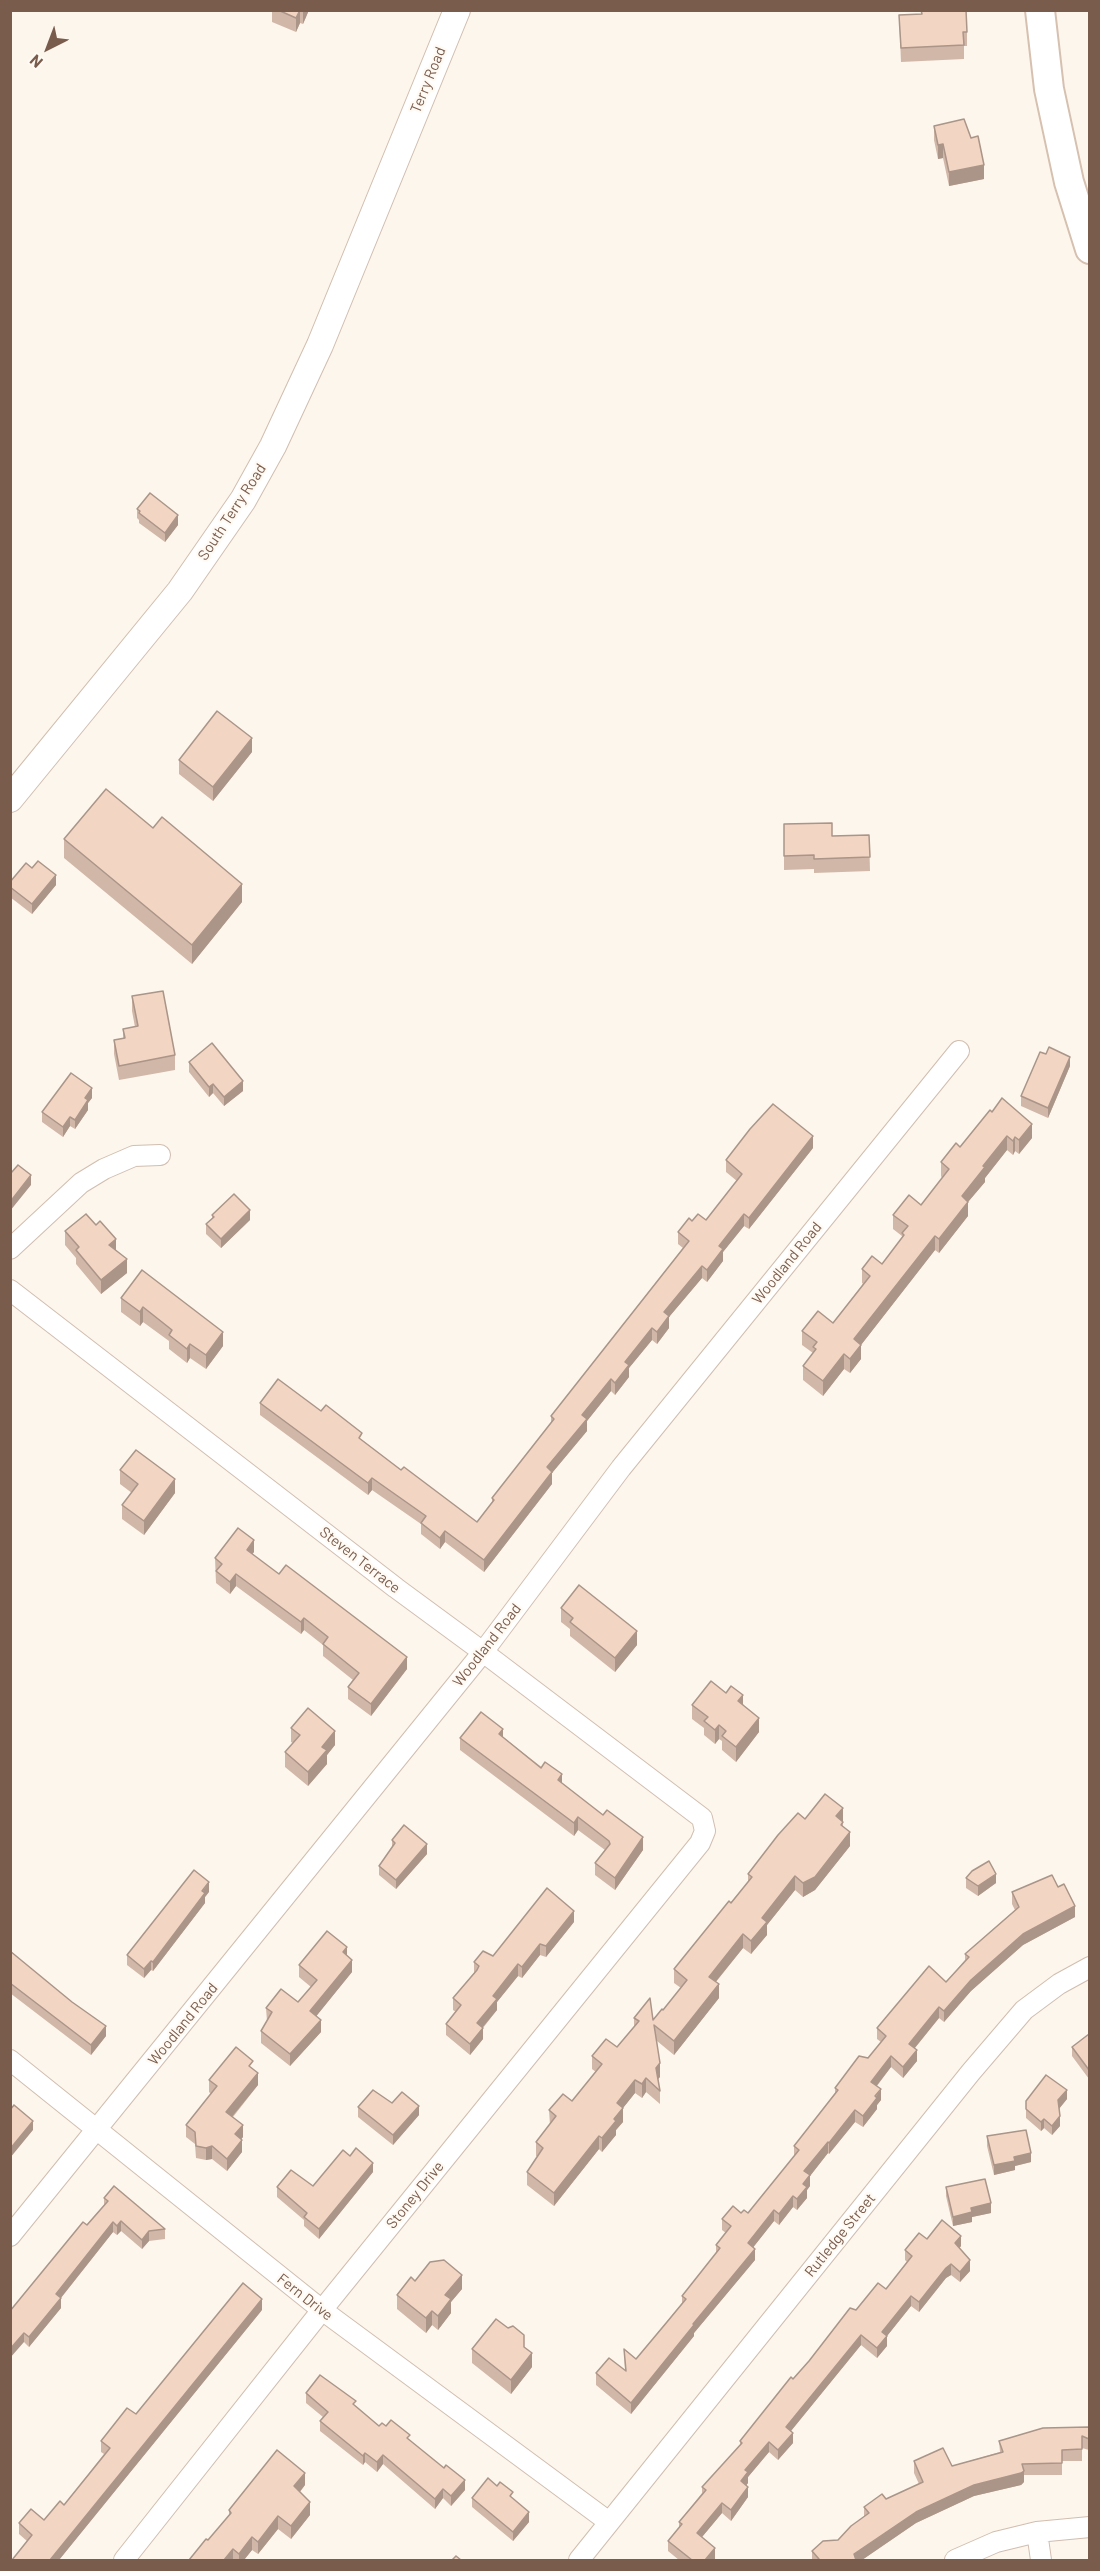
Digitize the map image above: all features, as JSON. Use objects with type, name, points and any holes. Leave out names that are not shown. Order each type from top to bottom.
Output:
[{"type":"main road","points":[[1040,10],[1049,88],[1069,182],[1089,249]]},
{"type":"street","name":"Terry Road","points":[[400,150],[458,10]]},
{"type":"street","name":"South Terry Road","points":[[10,799],[180,591],[243,500],[273,446],[320,345],[400,150]]},
{"type":"street","name":"Woodland Road","points":[[10,2236],[483,1652],[621,1467],[958,1051]]},
{"type":"street","points":[[10,1249],[81,1183],[104,1169],[134,1156],[160,1155]]},
{"type":"street","name":"Steven Terrace","points":[[10,1290],[396,1588],[702,1818],[705,1831]]},
{"type":"street","name":"Stoney Drive","points":[[124,2560],[322,2310],[700,1844],[705,1831]]},
{"type":"street","name":"Rutledge Street","points":[[579,2560],[971,2072],[1024,2010],[1059,1984],[1089,1967]]},
{"type":"street","name":"Fern Drive","points":[[10,2060],[322,2310],[609,2522]]},
{"type":"street","points":[[954,2560],[996,2542],[1038,2532],[1089,2527]]},
{"type":"street","points":[[1038,2532],[1041,2560]]},
{"type":"building","points":[[278,10],[300,10],[296,18]]},
{"type":"building","points":[[921,10],[966,10],[967,32],[963,32],[964,45],[901,48],[899,15],[922,14]]},
{"type":"building","points":[[964,119],[971,138],[978,136],[984,165],[949,172],[943,144],[938,145],[934,126]]},
{"type":"building","points":[[150,493],[178,515],[165,533],[137,509]]},
{"type":"building","points":[[217,711],[252,738],[213,787],[179,760]]},
{"type":"building","points":[[106,789],[153,828],[162,817],[242,884],[192,945],[64,839]]},
{"type":"building","points":[[832,823],[832,836],[869,835],[870,857],[814,859],[814,855],[784,856],[784,824]]},
{"type":"building","points":[[38,861],[56,875],[32,904],[10,887],[10,882],[26,863],[32,868]]},
{"type":"building","points":[[163,991],[175,1055],[119,1066],[114,1040],[125,1038],[123,1029],[138,1026],[132,996]]},
{"type":"building","points":[[212,1043],[243,1081],[224,1097],[213,1084],[209,1087],[189,1062]]},
{"type":"building","points":[[1049,1047],[1070,1057],[1048,1108],[1021,1096],[1040,1052],[1046,1054]]},
{"type":"building","points":[[71,1073],[92,1088],[85,1098],[88,1100],[75,1120],[70,1117],[63,1127],[42,1112]]},
{"type":"building","points":[[1002,1098],[1032,1124],[1019,1140],[1015,1137],[1013,1141],[1007,1136],[962,1196],[968,1202],[939,1239],[935,1236],[854,1339],[861,1345],[850,1359],[844,1354],[823,1381],[803,1366],[816,1349],[813,1347],[817,1342],[802,1331],[818,1311],[833,1323],[870,1276],[862,1269],[872,1256],[882,1264],[904,1235],[902,1233],[908,1226],[893,1215],[909,1195],[921,1205],[949,1169],[941,1162],[956,1143],[960,1147]]},
{"type":"building","points":[[773,1104],[813,1136],[749,1218],[744,1214],[719,1246],[723,1249],[707,1270],[702,1266],[664,1312],[669,1316],[657,1332],[652,1328],[625,1362],[629,1365],[615,1383],[611,1379],[582,1415],[587,1419],[547,1467],[552,1472],[484,1560],[445,1531],[440,1538],[421,1523],[426,1516],[372,1478],[368,1483],[260,1403],[278,1379],[321,1411],[326,1405],[362,1433],[359,1438],[401,1470],[404,1467],[477,1522],[494,1500],[492,1498],[554,1419],[551,1416],[689,1241],[678,1232],[689,1218],[692,1221],[698,1214],[706,1220],[742,1174],[726,1160]]},
{"type":"building","points":[[18,1165],[31,1175],[10,1202],[10,1173]]},
{"type":"building","points":[[234,1194],[250,1210],[221,1239],[206,1224]]},
{"type":"building","points":[[86,1214],[96,1225],[100,1221],[116,1239],[109,1245],[127,1259],[101,1280],[76,1250],[79,1247],[65,1231]]},
{"type":"building","points":[[142,1270],[223,1332],[206,1355],[190,1344],[187,1349],[169,1335],[172,1330],[143,1307],[140,1312],[121,1298]]},
{"type":"building","points":[[136,1450],[175,1479],[144,1521],[122,1505],[138,1484],[120,1470]]},
{"type":"building","points":[[238,1528],[254,1540],[247,1550],[279,1574],[286,1565],[407,1657],[371,1704],[348,1687],[359,1673],[323,1644],[328,1637],[304,1618],[301,1622],[236,1574],[230,1582],[216,1571],[222,1564],[215,1558]]},
{"type":"building","points":[[579,1585],[637,1631],[615,1658],[570,1622],[573,1618],[561,1608]]},
{"type":"building","points":[[711,1681],[726,1693],[731,1686],[743,1695],[738,1701],[759,1718],[736,1747],[722,1736],[726,1731],[719,1725],[715,1730],[704,1721],[708,1717],[692,1705]]},
{"type":"building","points":[[308,1708],[335,1731],[322,1747],[327,1750],[308,1772],[285,1752],[300,1735],[291,1728]]},
{"type":"building","points":[[481,1712],[503,1729],[499,1734],[541,1768],[545,1762],[562,1774],[558,1780],[603,1815],[607,1810],[643,1837],[615,1878],[595,1863],[610,1844],[609,1841],[578,1817],[574,1823],[460,1738]]},
{"type":"building","points":[[825,1794],[843,1808],[836,1816],[843,1822],[841,1825],[850,1832],[815,1877],[803,1883],[795,1876],[762,1918],[767,1922],[751,1941],[743,1934],[709,1977],[719,1984],[674,2041],[654,2025],[660,2063],[656,2068],[660,2091],[646,2078],[642,2084],[635,2080],[617,2103],[623,2108],[614,2119],[616,2121],[602,2138],[599,2136],[554,2193],[527,2172],[543,2148],[536,2142],[556,2116],[549,2110],[563,2094],[572,2101],[602,2064],[592,2056],[606,2039],[617,2047],[639,2021],[634,2018],[650,1998],[653,2020],[663,2010],[687,1980],[674,1969],[729,1901],[731,1903],[752,1877],[748,1874],[778,1835],[798,1813],[805,1819]]},
{"type":"building","points":[[404,1825],[427,1844],[396,1880],[379,1866],[395,1843],[392,1840]]},
{"type":"building","points":[[989,1861],[996,1874],[978,1886],[966,1878],[972,1871]]},
{"type":"building","points":[[194,1870],[209,1882],[202,1891],[205,1893],[153,1962],[151,1961],[144,1969],[127,1955]]},
{"type":"building","points":[[1052,1875],[1058,1887],[1064,1884],[1075,1906],[1023,1934],[971,1980],[944,2011],[939,2007],[909,2044],[917,2050],[903,2067],[891,2056],[871,2082],[881,2089],[875,2096],[877,2098],[863,2116],[855,2110],[804,2171],[810,2175],[803,2184],[807,2187],[797,2199],[793,2196],[779,2214],[774,2210],[748,2243],[755,2249],[631,2403],[596,2373],[609,2358],[626,2371],[624,2349],[636,2359],[686,2299],[682,2296],[720,2248],[716,2245],[731,2226],[722,2219],[733,2206],[741,2213],[744,2210],[748,2213],[799,2150],[794,2146],[838,2090],[835,2088],[859,2056],[868,2058],[886,2036],[877,2028],[929,1966],[946,1982],[969,1957],[965,1954],[1019,1907],[1012,1892]]},
{"type":"building","points":[[547,1888],[574,1911],[546,1946],[540,1944],[522,1967],[518,1964],[493,1996],[497,1999],[477,2023],[483,2028],[470,2044],[446,2024],[461,2005],[453,1998],[477,1970],[479,1966],[474,1962],[483,1951],[493,1956]]},
{"type":"building","points":[[327,1931],[347,1947],[343,1952],[352,1960],[310,2011],[321,2020],[290,2054],[261,2031],[272,2012],[266,2008],[281,1989],[298,2002],[317,1980],[299,1965]]},
{"type":"building","points":[[10,1951],[72,2002],[106,2026],[91,2045],[10,1983]]},
{"type":"building","points":[[1089,2034],[1089,2070],[1072,2047]]},
{"type":"building","points":[[236,2047],[253,2061],[249,2066],[258,2073],[226,2112],[243,2125],[235,2134],[242,2140],[227,2159],[212,2146],[206,2148],[196,2146],[195,2132],[186,2125],[217,2086],[209,2080]]},
{"type":"building","points":[[1046,2075],[1067,2090],[1058,2100],[1060,2116],[1052,2126],[1044,2119],[1041,2122],[1026,2109],[1026,2101]]},
{"type":"building","points":[[373,2090],[392,2103],[402,2092],[419,2106],[393,2135],[358,2107]]},
{"type":"building","points":[[14,2105],[33,2121],[10,2149],[10,2110]]},
{"type":"building","points":[[1026,2130],[1031,2153],[1014,2157],[1015,2161],[994,2165],[987,2136]]},
{"type":"building","points":[[356,2148],[373,2163],[319,2229],[304,2217],[307,2213],[277,2187],[291,2170],[313,2186],[343,2150],[350,2156]]},
{"type":"building","points":[[985,2179],[991,2203],[971,2208],[972,2212],[953,2217],[946,2187]]},
{"type":"building","points":[[114,2186],[165,2229],[149,2231],[142,2240],[121,2221],[117,2226],[113,2222],[56,2294],[61,2298],[29,2337],[24,2333],[10,2349],[10,2311],[83,2222],[87,2225],[108,2201],[104,2198]]},
{"type":"building","points":[[942,2220],[961,2236],[955,2243],[970,2260],[960,2272],[951,2264],[919,2302],[911,2296],[882,2332],[887,2336],[877,2348],[861,2335],[786,2427],[793,2433],[778,2450],[769,2442],[745,2470],[748,2472],[741,2481],[748,2487],[731,2510],[722,2503],[697,2533],[715,2548],[705,2560],[692,2560],[668,2541],[682,2524],[679,2522],[706,2490],[702,2487],[742,2443],[740,2441],[791,2377],[793,2379],[809,2361],[850,2308],[856,2310],[878,2283],[886,2289],[912,2256],[905,2250],[919,2233],[927,2239]]},
{"type":"building","points":[[444,2260],[462,2275],[445,2295],[451,2299],[438,2316],[432,2311],[426,2318],[397,2295],[411,2277],[415,2281],[430,2262]]},
{"type":"building","points":[[243,2283],[262,2299],[50,2560],[12,2560],[32,2535],[19,2523],[31,2509],[44,2520],[60,2501],[64,2505],[110,2448],[101,2441],[127,2408],[136,2414]]},
{"type":"building","points":[[496,2319],[508,2328],[513,2326],[524,2335],[524,2347],[532,2353],[511,2380],[472,2349]]},
{"type":"building","points":[[320,2375],[356,2401],[353,2404],[379,2426],[382,2423],[386,2426],[391,2420],[410,2435],[407,2438],[444,2468],[446,2465],[465,2480],[451,2496],[443,2489],[435,2499],[383,2455],[377,2462],[365,2453],[363,2456],[320,2421],[328,2412],[306,2393]]},
{"type":"building","points":[[1089,2427],[1089,2439],[1082,2436],[1082,2449],[1062,2450],[1062,2463],[1022,2464],[1024,2471],[1021,2473],[974,2485],[916,2512],[854,2554],[856,2560],[817,2560],[819,2559],[812,2551],[823,2541],[838,2540],[851,2526],[869,2513],[864,2507],[882,2494],[886,2499],[923,2482],[914,2461],[943,2448],[952,2466],[1003,2452],[999,2441],[1043,2428]]},
{"type":"building","points":[[277,2450],[305,2473],[294,2486],[310,2502],[291,2526],[278,2516],[258,2542],[252,2537],[239,2554],[233,2549],[224,2560],[189,2560],[231,2513],[229,2510]]},
{"type":"building","points":[[488,2478],[497,2486],[500,2482],[513,2492],[510,2496],[529,2512],[513,2532],[472,2498]]}]
